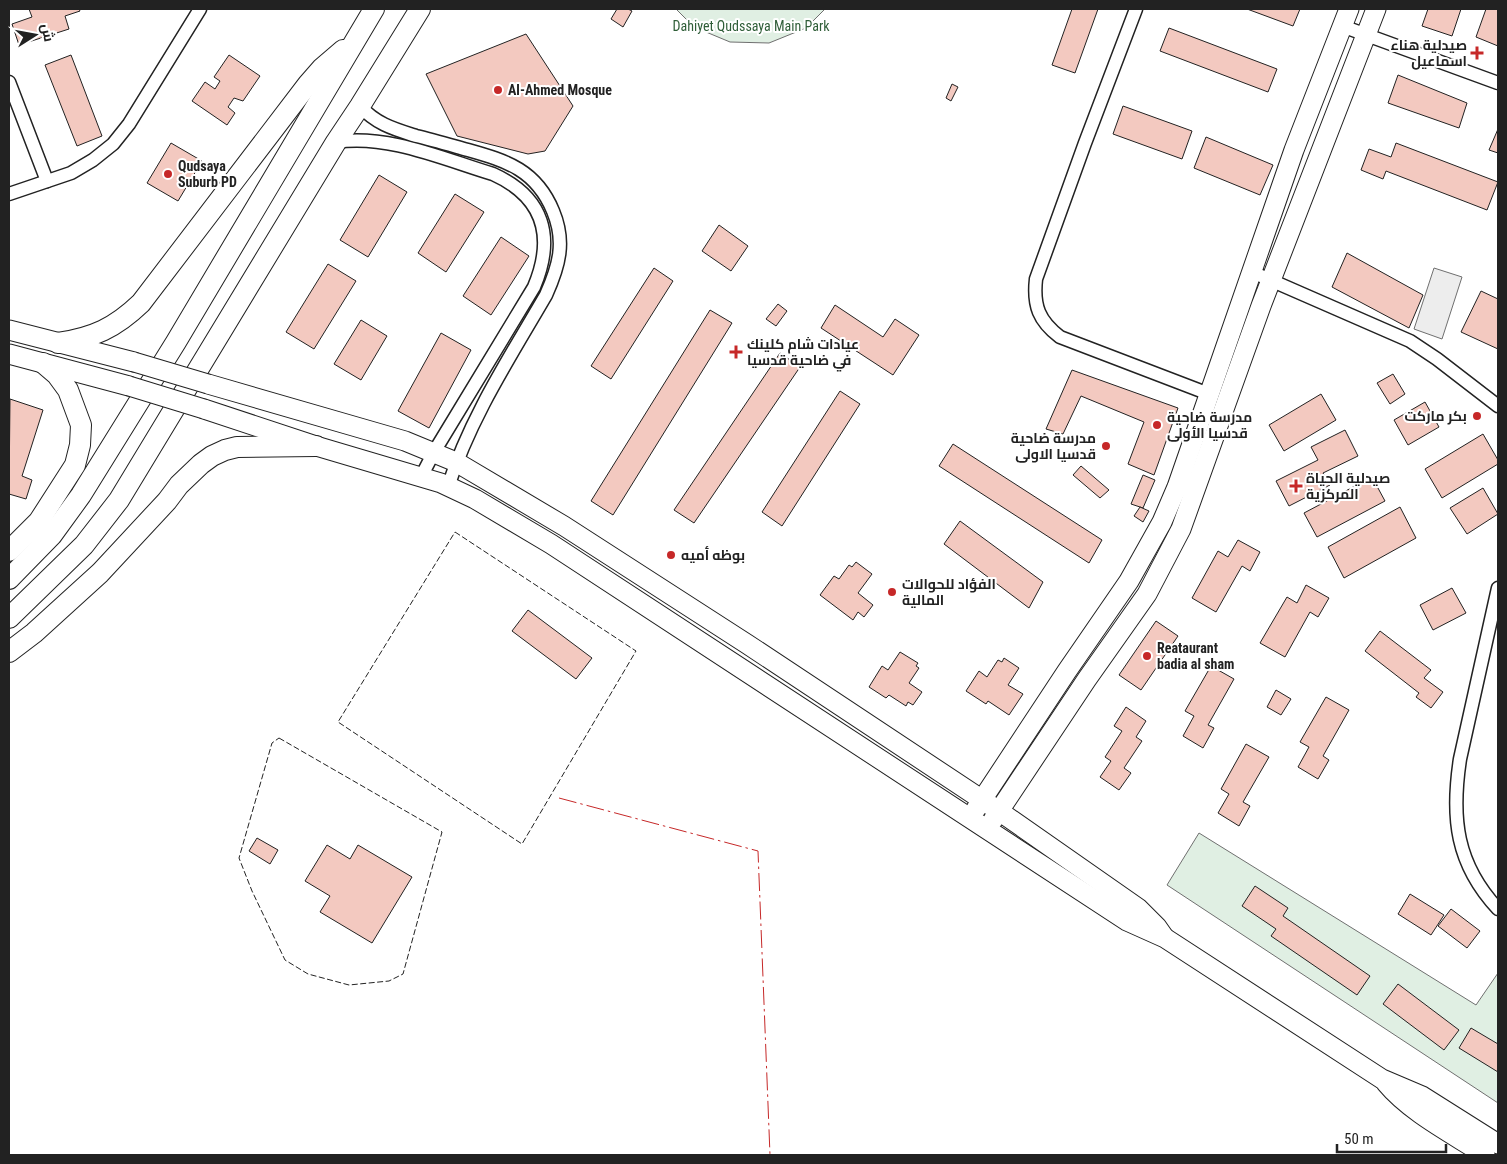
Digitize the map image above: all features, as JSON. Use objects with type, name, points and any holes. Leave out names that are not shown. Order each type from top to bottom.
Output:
[{"type":"main road","points":[[9,579],[52,535],[80,494],[176,342],[374,9]]},
{"type":"main road","points":[[9,618],[84,545],[119,500],[336,142],[420,9]]},
{"type":"main road","points":[[987,830],[1087,679],[1147,594],[1181,529],[1271,280],[1376,9]]},
{"type":"main road","points":[[970,818],[1067,670],[1130,581],[1162,522],[1177,487],[1294,150],[1345,17]]},
{"type":"main road","points":[[58,343],[95,335],[112,327],[141,303],[308,84],[328,64],[355,42]]},
{"type":"main road","points":[[9,330],[134,362],[397,439],[456,462],[564,526],[747,644],[999,811],[1138,908],[1165,938]]},
{"type":"main road","points":[[9,354],[129,386],[204,409],[316,446],[421,477],[448,486],[475,499],[551,544],[735,663],[1127,921],[1165,938],[1382,1078],[1409,1089],[1435,1103],[1493,1148]]},
{"type":"main road","points":[[9,552],[39,521],[75,465],[80,446],[80,425],[68,390],[58,375],[43,363]]},
{"type":"main road","points":[[1211,386],[1232,386]]},
{"type":"main road","points":[[1202,414],[1220,422]]},
{"type":"main road","points":[[9,652],[34,633],[100,573],[167,501],[179,485],[212,456],[237,447],[316,446]]},
{"type":"main road","points":[[735,663],[747,644]]},
{"type":"main road","points":[[940,799],[948,794],[952,780]]},
{"type":"main road","points":[[1012,846],[1014,837],[1020,830],[1024,829]]},
{"type":"street","points":[[9,194],[71,173],[93,160],[113,144],[129,124],[200,9]]},
{"type":"street","points":[[1136,9],[1036,279],[1036,306],[1041,318],[1060,337],[1211,386]]},
{"type":"street","points":[[1345,17],[1367,36],[1498,83]]},
{"type":"street","points":[[9,82],[47,181]]},
{"type":"street","points":[[360,106],[374,120],[392,129],[499,159],[517,167],[532,179],[548,198],[558,222],[560,247],[556,272],[546,295],[469,432],[448,486]]},
{"type":"street","points":[[336,142],[362,140],[388,143],[493,174],[508,181],[522,191],[534,208],[542,227],[545,247],[542,268],[534,287],[434,452],[421,477]]},
{"type":"street","points":[[1252,272],[1410,341],[1437,359],[1498,406]]},
{"type":"street","points":[[500,343],[514,351]]},
{"type":"street","points":[[1498,588],[1460,759],[1456,785],[1456,809],[1458,832],[1464,856],[1484,894],[1498,909]]},
{"type":"green space","name":"Dahiyet Qudssaya Main Park","points":[[676,9],[825,9],[806,28],[769,43],[730,42],[694,27]]},
{"type":"green space","points":[[1199,833],[1476,1005],[1498,973],[1498,1103],[1167,885]]},
{"type":"shaded area","points":[[1434,268],[1462,277],[1442,339],[1414,329]]},
{"type":"building","points":[[29,9],[79,9],[80,11],[65,16],[69,29],[19,45],[12,24],[32,17]]},
{"type":"building","points":[[617,9],[632,11],[623,27],[611,19]]},
{"type":"building","points":[[1072,9],[1098,9],[1075,73],[1052,65]]},
{"type":"building","points":[[1247,9],[1300,9],[1293,26]]},
{"type":"building","points":[[1428,9],[1461,9],[1452,36],[1422,26]]},
{"type":"building","points":[[1486,9],[1498,9],[1498,46],[1476,37]]},
{"type":"building","points":[[1169,28],[1277,69],[1268,92],[1160,51]]},
{"type":"building","name":"Al-Ahmed Mosque","points":[[526,34],[573,106],[545,151],[528,154],[457,136],[426,74]]},
{"type":"building","points":[[71,55],[102,136],[77,146],[45,65]]},
{"type":"building","points":[[229,55],[260,76],[243,101],[234,98],[228,107],[235,113],[227,125],[192,101],[205,82],[215,89],[220,81],[214,77]]},
{"type":"building","points":[[1398,75],[1467,103],[1459,128],[1388,103]]},
{"type":"building","points":[[952,84],[958,87],[951,101],[946,98]]},
{"type":"building","points":[[1123,106],[1192,131],[1182,159],[1113,134]]},
{"type":"building","points":[[1498,129],[1498,153],[1489,150]]},
{"type":"building","points":[[1206,137],[1273,165],[1260,195],[1194,168]]},
{"type":"building","points":[[171,143],[202,161],[178,201],[147,183]]},
{"type":"building","points":[[1396,143],[1498,182],[1487,210],[1386,171],[1383,179],[1361,170],[1369,149],[1391,157]]},
{"type":"building","points":[[379,175],[407,192],[368,257],[340,240]]},
{"type":"building","points":[[455,194],[484,212],[446,272],[418,253]]},
{"type":"building","points":[[719,225],[748,246],[731,271],[702,251]]},
{"type":"building","points":[[501,237],[529,256],[491,315],[463,296]]},
{"type":"building","points":[[1347,253],[1423,295],[1409,328],[1332,287]]},
{"type":"building","points":[[328,264],[356,281],[314,349],[286,332]]},
{"type":"building","points":[[654,268],[673,281],[611,379],[591,366]]},
{"type":"building","points":[[1481,291],[1498,299],[1498,349],[1461,332]]},
{"type":"building","points":[[778,304],[787,311],[776,326],[766,319]]},
{"type":"building","points":[[835,305],[883,337],[895,319],[919,335],[893,375],[821,328]]},
{"type":"building","points":[[710,310],[732,323],[613,515],[591,501]]},
{"type":"building","points":[[361,320],[387,336],[361,380],[334,364]]},
{"type":"building","points":[[441,333],[471,350],[429,428],[398,411]]},
{"type":"building","points":[[780,353],[800,367],[694,523],[674,510]]},
{"type":"building","name":"مدرسة ضاحية قدسيا الأولى","points":[[1072,370],[1178,408],[1154,475],[1128,464],[1144,422],[1081,396],[1063,434],[1046,429]]},
{"type":"building","points":[[1393,374],[1405,394],[1390,404],[1377,383]]},
{"type":"building","points":[[840,391],[860,404],[782,526],[762,512]]},
{"type":"building","points":[[1321,394],[1336,420],[1284,451],[1269,425]]},
{"type":"building","points":[[10,399],[43,410],[22,476],[32,480],[26,499],[9,494]]},
{"type":"building","points":[[1425,402],[1439,427],[1408,445],[1394,420]]},
{"type":"building","points":[[1345,430],[1358,456],[1323,473],[1330,485],[1289,506],[1276,481],[1318,460],[1311,447]]},
{"type":"building","points":[[1483,434],[1498,460],[1498,464],[1442,498],[1425,469]]},
{"type":"building","points":[[953,444],[1102,540],[1089,563],[939,466]]},
{"type":"building","points":[[1081,466],[1109,490],[1100,498],[1073,475]]},
{"type":"building","points":[[1143,475],[1155,480],[1143,508],[1131,504]]},
{"type":"building","points":[[1372,477],[1385,501],[1317,537],[1304,513]]},
{"type":"building","points":[[1483,488],[1498,514],[1467,534],[1450,508]]},
{"type":"building","points":[[1140,507],[1149,511],[1143,522],[1134,516]]},
{"type":"building","points":[[1400,507],[1416,538],[1344,578],[1328,547]]},
{"type":"building","points":[[960,521],[1043,582],[1029,608],[944,544]]},
{"type":"building","points":[[1238,540],[1260,552],[1250,571],[1242,566],[1216,612],[1192,598],[1218,551],[1228,557]]},
{"type":"building","points":[[856,562],[872,574],[858,593],[873,605],[864,617],[858,612],[853,620],[820,595],[834,576],[839,579],[849,565],[852,567]]},
{"type":"building","points":[[1306,585],[1329,598],[1318,617],[1310,612],[1285,657],[1260,643],[1287,597],[1297,603]]},
{"type":"building","points":[[1452,588],[1466,613],[1433,630],[1420,605]]},
{"type":"building","points":[[528,610],[592,658],[576,679],[512,631]]},
{"type":"building","points":[[1156,621],[1178,636],[1141,690],[1119,675]]},
{"type":"building","points":[[1380,631],[1431,670],[1424,678],[1443,692],[1431,708],[1416,697],[1419,693],[1365,651]]},
{"type":"building","points":[[900,652],[918,663],[916,666],[919,668],[909,683],[922,692],[913,705],[908,702],[906,706],[889,695],[886,698],[869,687],[882,666],[888,670]]},
{"type":"building","points":[[1004,658],[1019,668],[1008,685],[1023,694],[1009,715],[988,701],[986,704],[966,691],[979,671],[987,677],[998,660],[1002,662]]},
{"type":"building","points":[[1211,666],[1234,679],[1208,725],[1214,728],[1203,748],[1183,736],[1194,716],[1185,711]]},
{"type":"building","points":[[1276,690],[1291,699],[1281,715],[1267,707]]},
{"type":"building","points":[[1326,697],[1349,710],[1323,756],[1329,760],[1318,779],[1298,767],[1309,747],[1300,742]]},
{"type":"building","points":[[1126,707],[1146,721],[1136,737],[1142,741],[1124,768],[1131,773],[1119,790],[1100,777],[1111,761],[1105,757],[1122,731],[1114,726]]},
{"type":"building","points":[[1246,744],[1269,757],[1243,802],[1250,806],[1239,826],[1218,813],[1229,794],[1221,789]]},
{"type":"building","points":[[257,838],[278,850],[270,864],[249,851]]},
{"type":"building","points":[[327,845],[350,859],[358,845],[412,877],[372,943],[320,912],[330,896],[305,881]]},
{"type":"building","points":[[1255,886],[1288,908],[1283,916],[1370,976],[1357,995],[1271,936],[1276,929],[1242,906]]},
{"type":"building","points":[[1410,894],[1444,915],[1431,935],[1398,914]]},
{"type":"building","points":[[1451,909],[1480,931],[1467,948],[1438,926]]},
{"type":"building","points":[[1398,984],[1459,1030],[1444,1050],[1383,1004]]},
{"type":"building","points":[[1471,1028],[1498,1044],[1498,1072],[1459,1048]]},
{"type":"fence","points":[[455,532],[636,651],[522,844],[338,722],[455,532]]},
{"type":"fence","points":[[279,738],[442,832],[403,974],[389,981],[349,985],[308,974],[285,960],[252,891],[239,858],[272,743],[279,738]]},
{"type":"power","points":[[559,798],[758,851],[770,1155]]},
{"type":"place","name":"صيدلية هناء اسماعيل","points":[[1477,53]]},
{"type":"place","name":"Al-Ahmed Mosque","points":[[498,90]]},
{"type":"place","name":"Qudsaya Suburb PD","points":[[168,174]]},
{"type":"place","name":"عيادات شام كلينك في ضاحية قدسيا","points":[[736,352]]},
{"type":"place","name":"بكر ماركت","points":[[1477,416]]},
{"type":"place","name":"مدرسة ضاحية قدسيا الأولى","points":[[1157,425]]},
{"type":"place","name":"مدرسة ضاحية قدسيا الاولى","points":[[1106,446]]},
{"type":"place","name":"صيدلية الحياة المركزية","points":[[1296,486]]},
{"type":"place","name":"بوظه أميه","points":[[671,555]]},
{"type":"place","name":"الفؤاد للحوالات المالية","points":[[892,592]]},
{"type":"place","name":"Reataurant badia al sham","points":[[1147,656]]}]
